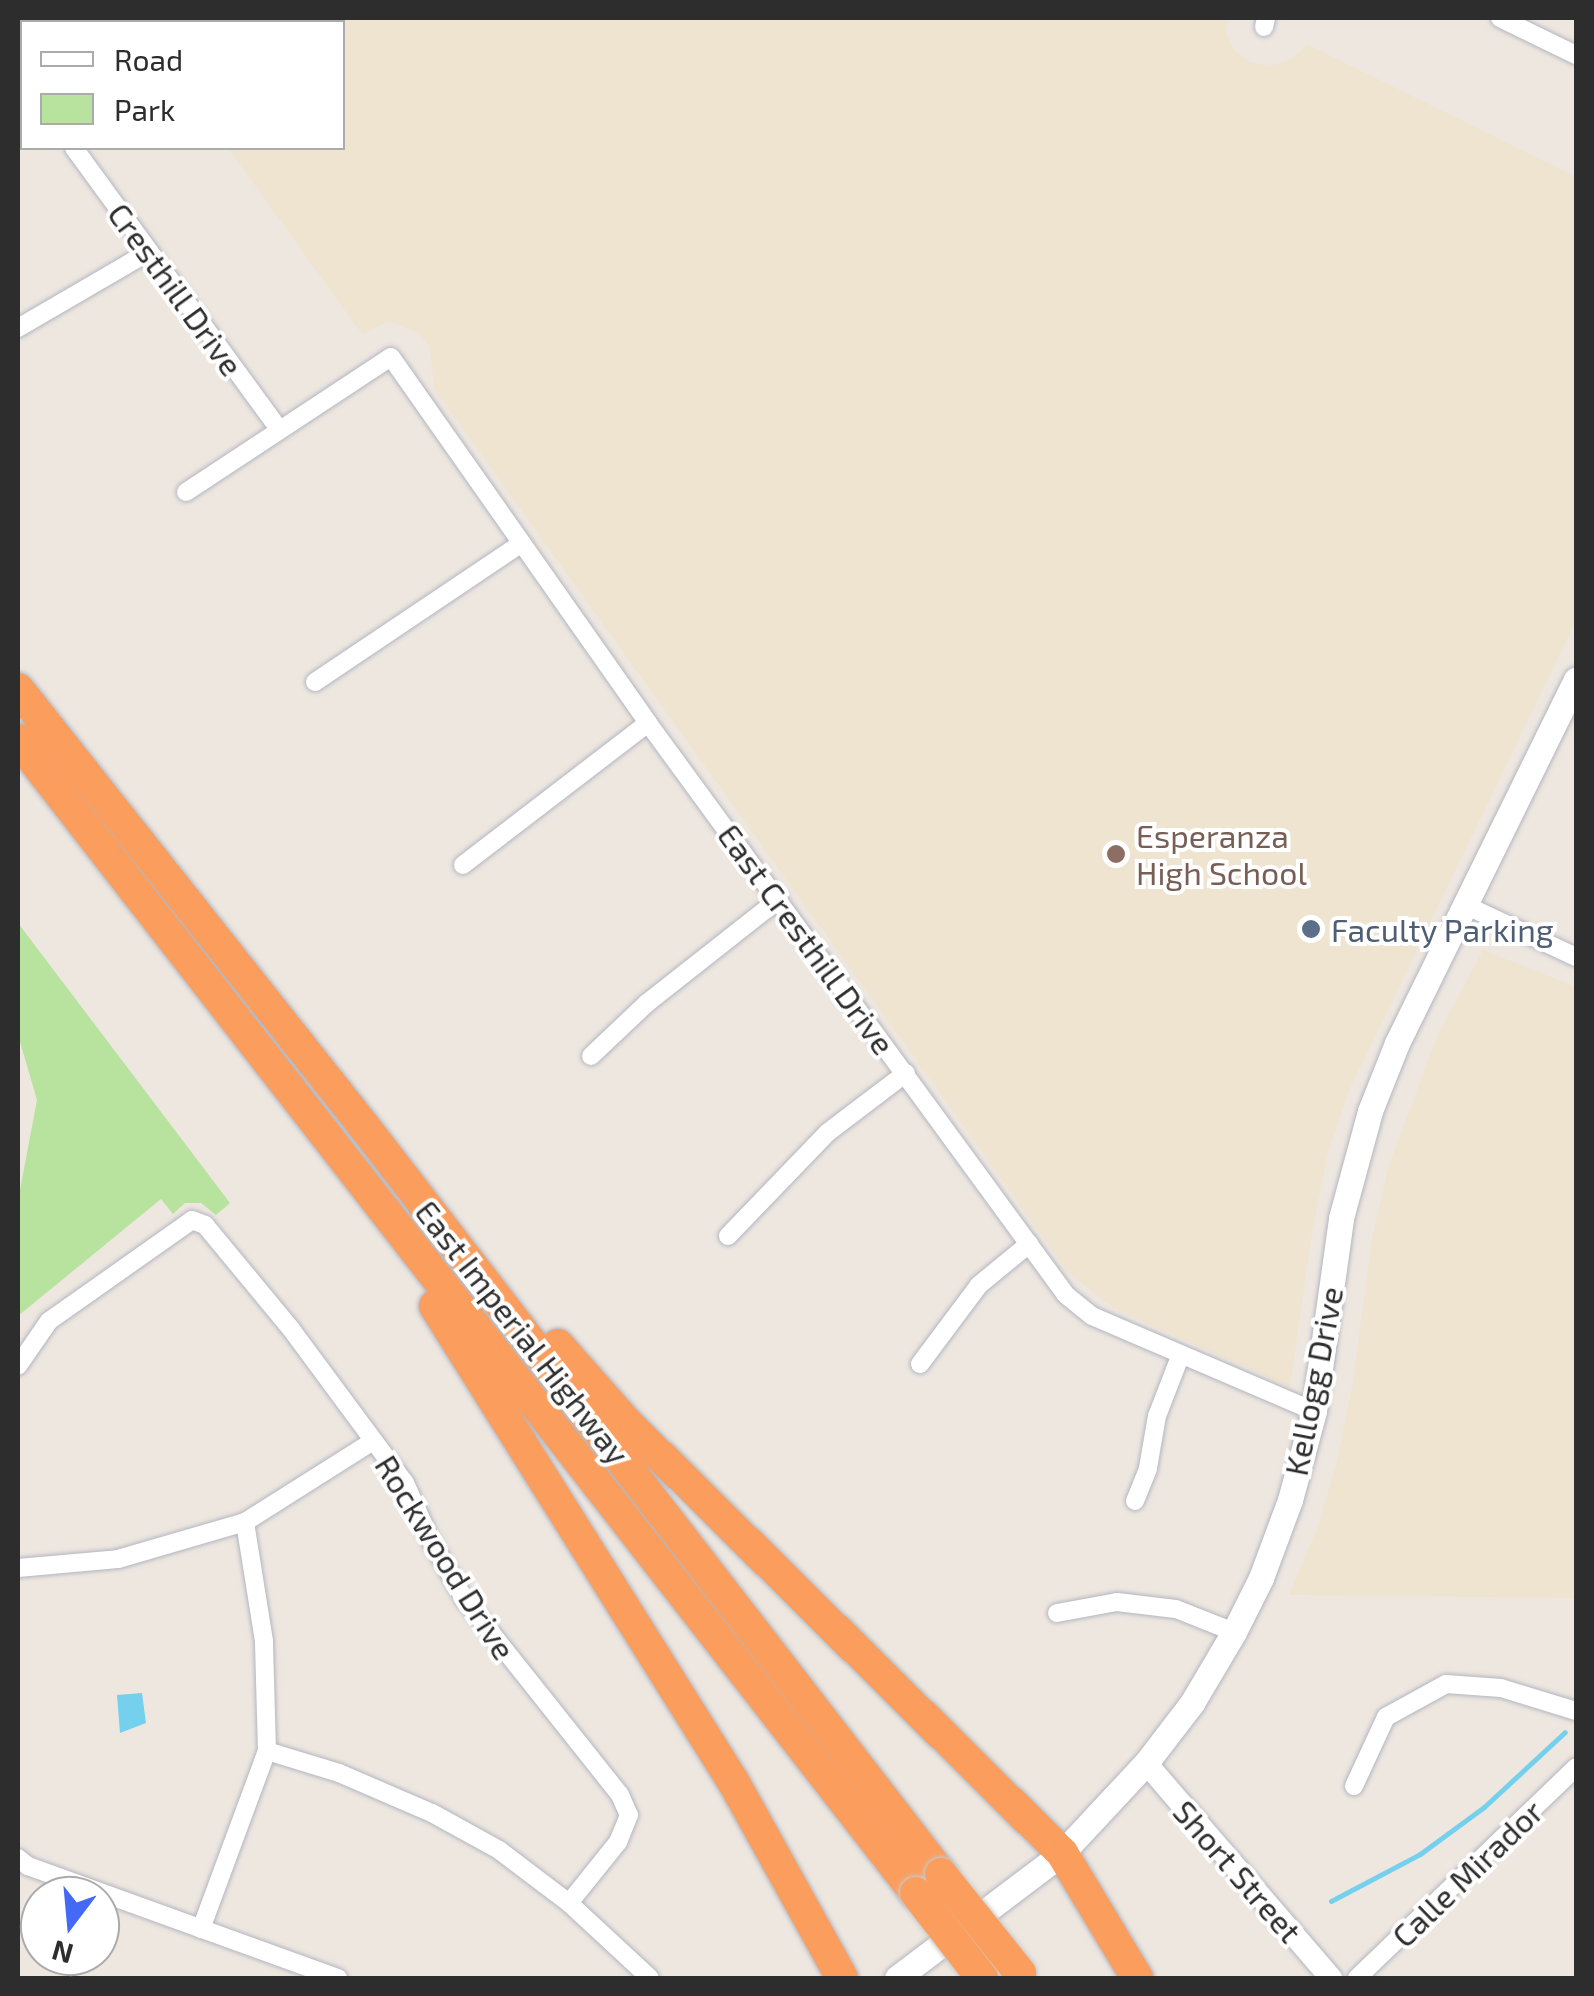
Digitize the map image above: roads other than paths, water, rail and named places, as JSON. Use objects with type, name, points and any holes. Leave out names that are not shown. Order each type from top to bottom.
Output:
[{"type":"highway","name":"East Imperial Highway","points":[[18,689],[363,1125],[928,1883],[982,1978]]},
{"type":"highway","name":"East Imperial Highway","points":[[18,740],[339,1154],[928,1883],[1022,1976]]},
{"type":"highway","points":[[363,1125],[626,1422],[1062,1854],[1137,1978]]},
{"type":"highway","points":[[339,1154],[734,1783],[842,1978]]},
{"type":"main road","name":"Kellogg Drive","points":[[897,1978],[1062,1854],[1146,1763],[1192,1702],[1234,1632],[1261,1578],[1290,1500],[1314,1411],[1351,1171],[1397,1043],[1576,680]]},
{"type":"street","points":[[1500,18],[1576,55]]},
{"type":"street","name":"Cresthill Drive","points":[[75,150],[147,254],[280,430]]},
{"type":"street","points":[[18,328],[147,254]]},
{"type":"street","name":"East Cresthill Drive","points":[[280,430],[391,357],[648,724],[1066,1295],[1092,1316],[1314,1411]]},
{"type":"street","points":[[186,492],[280,430]]},
{"type":"street","points":[[315,682],[522,542]]},
{"type":"street","points":[[463,865],[648,724]]},
{"type":"street","points":[[591,1056],[647,1003],[779,899]]},
{"type":"street","points":[[1465,905],[1576,957]]},
{"type":"street","points":[[728,1236],[827,1134],[906,1074]]},
{"type":"street","name":"Rockwood Drive","points":[[18,1366],[49,1321],[192,1220],[205,1225],[240,1265],[406,1483],[430,1539],[465,1600],[620,1795],[629,1816],[618,1842],[569,1903]]},
{"type":"street","points":[[920,1364],[979,1285],[1029,1244]]},
{"type":"street","points":[[1135,1502],[1148,1468],[1158,1416],[1181,1354]]},
{"type":"street","points":[[18,1568],[118,1558],[244,1522],[373,1440]]},
{"type":"street","points":[[201,1929],[267,1750],[264,1641],[244,1522]]},
{"type":"street","points":[[1057,1613],[1118,1602],[1176,1609],[1234,1632]]},
{"type":"street","points":[[1354,1786],[1386,1717],[1446,1684],[1501,1688],[1576,1711]]},
{"type":"street","points":[[267,1750],[339,1774],[448,1821],[499,1850],[569,1903],[650,1978]]},
{"type":"street","name":"Short Street","points":[[1146,1763],[1331,1978]]},
{"type":"street","name":"Calle Mirador","points":[[1357,1978],[1576,1767]]},
{"type":"street","points":[[18,1858],[28,1866],[338,1978]]},
{"type":"water","points":[[142,1693],[146,1723],[120,1733],[117,1695]]},
{"type":"waterway","points":[[1331,1901],[1420,1854],[1484,1807],[1565,1732]]},
{"type":"place","name":"Esperanza High School","points":[[1116,854]]},
{"type":"place","name":"Faculty Parking","points":[[1311,929]]}]
